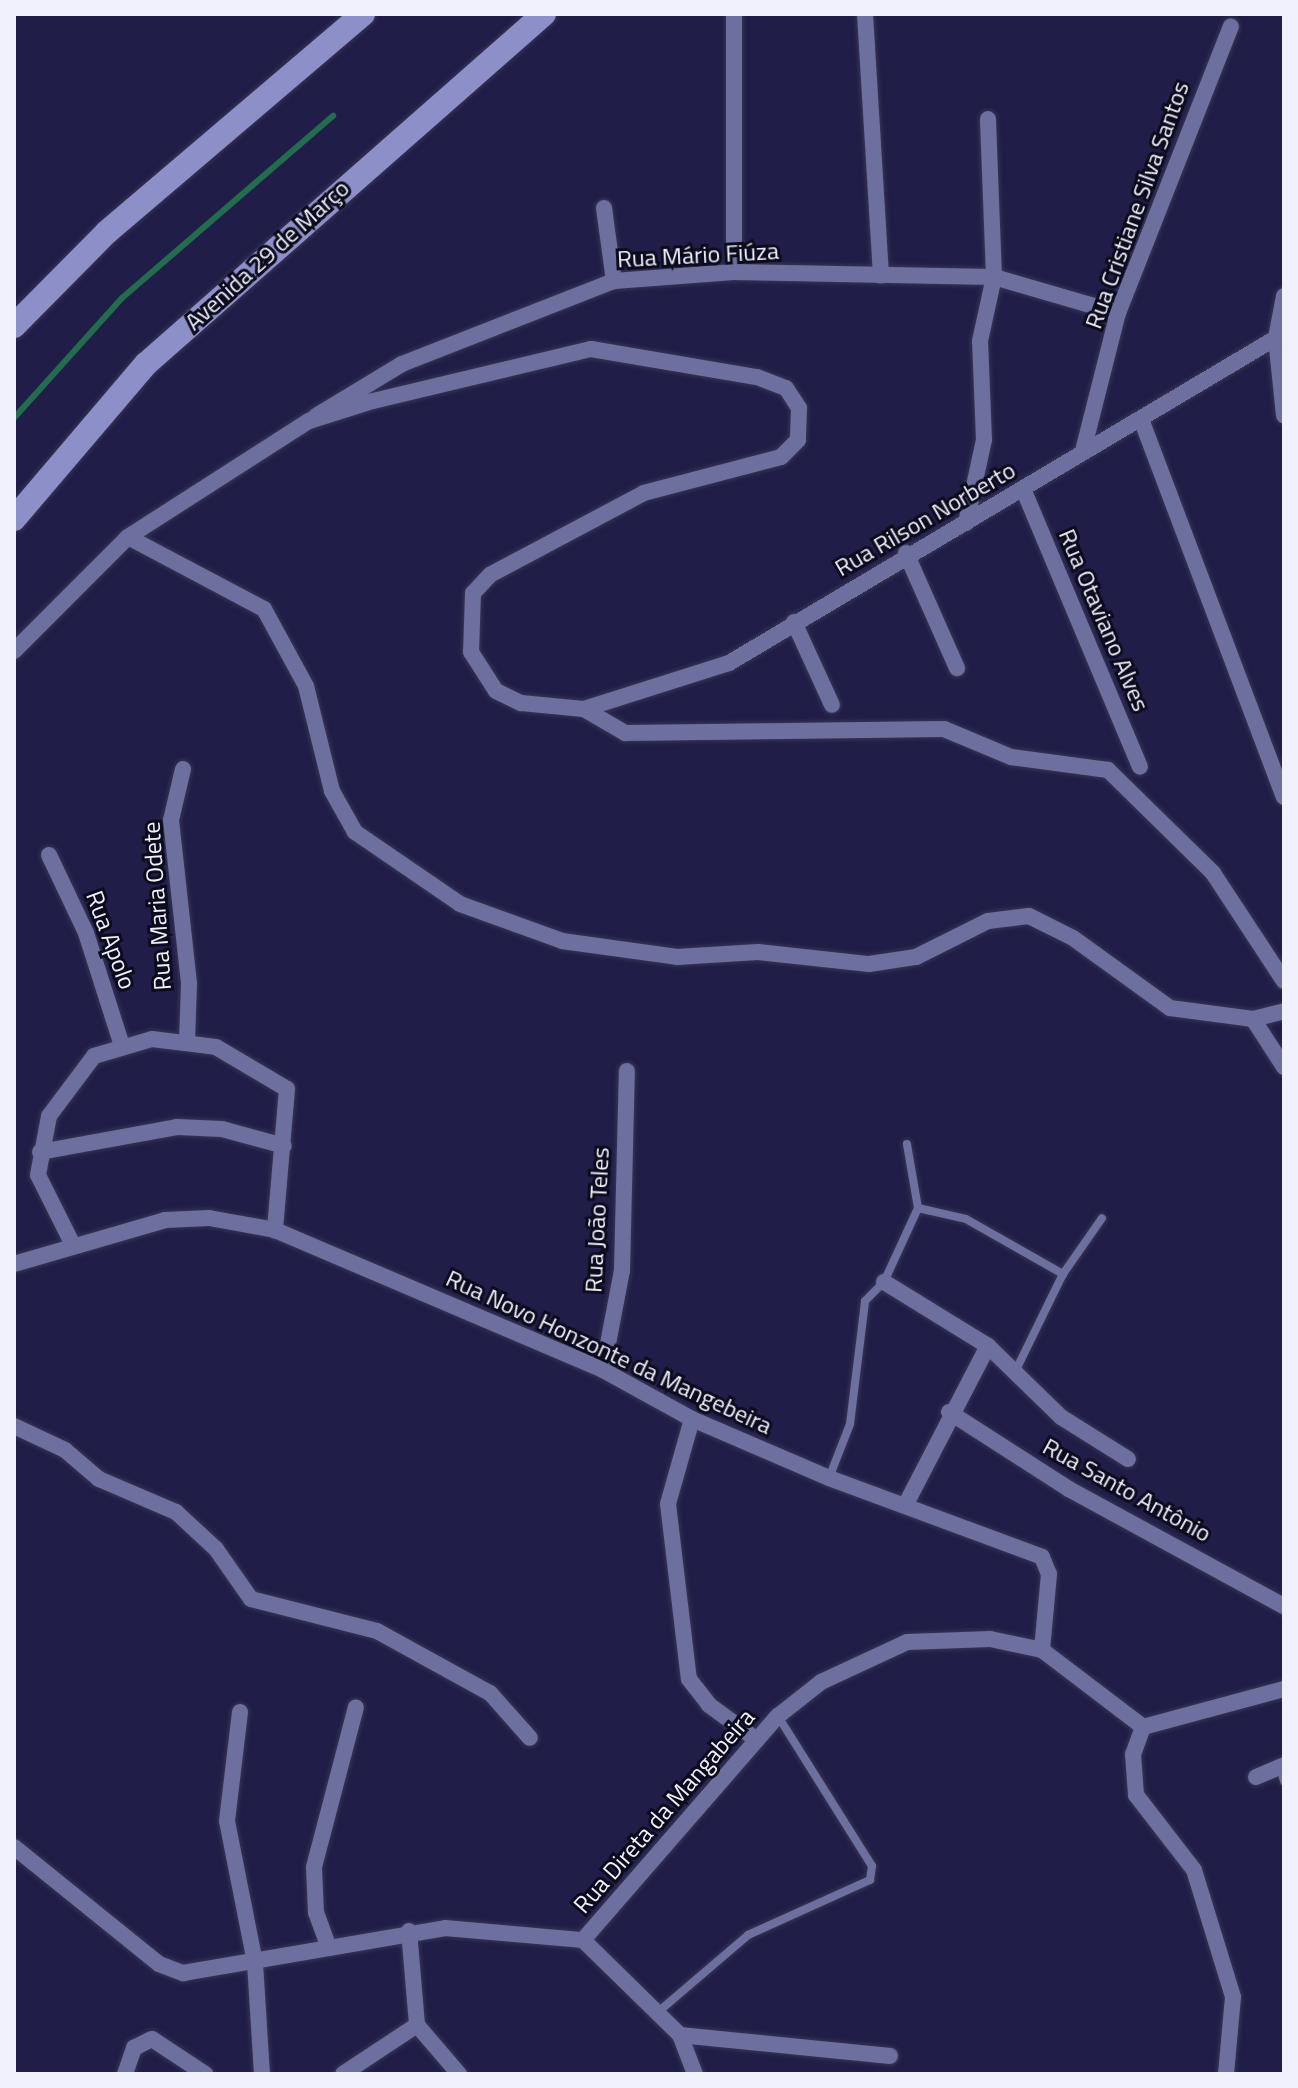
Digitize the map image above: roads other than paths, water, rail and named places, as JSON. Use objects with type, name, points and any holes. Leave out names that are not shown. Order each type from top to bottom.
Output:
[{"type":"main road","points":[[14,326],[107,232],[363,14]]},
{"type":"main road","name":"Avenida 29 de Março","points":[[14,519],[146,364],[544,14]]},
{"type":"street","points":[[734,14],[734,272]]},
{"type":"street","points":[[865,14],[881,276]]},
{"type":"street","name":"Rua Cristiane Silva Santos","points":[[1083,451],[1118,313],[1231,26]]},
{"type":"street","points":[[966,523],[984,440],[980,341],[994,277],[988,119]]},
{"type":"street","points":[[604,208],[614,281]]},
{"type":"street","name":"Rua Mário Fiúza","points":[[309,421],[338,396],[402,364],[614,281],[734,272],[994,277],[1118,313]]},
{"type":"street","points":[[1284,296],[1276,338],[1284,416]]},
{"type":"street","name":"Rua Rilson Norberto","points":[[584,709],[703,677],[906,553],[1024,491],[1083,451],[1276,338]]},
{"type":"street","points":[[14,651],[128,537],[309,421],[591,349],[786,388],[802,424],[781,457],[644,493],[490,575],[473,593],[471,652],[496,691],[521,703],[584,709],[625,733],[944,729],[1011,757],[1108,770],[1213,873],[1284,981]]},
{"type":"street","points":[[1141,419],[1284,797]]},
{"type":"street","name":"Rua Otaviano Alves","points":[[1024,491],[1140,767]]},
{"type":"street","points":[[128,537],[264,609],[306,686],[332,791],[355,832],[460,904],[562,941],[677,957],[758,952],[869,964],[916,957],[988,921],[1029,916],[1073,938],[1170,1008],[1253,1019],[1284,1011]]},
{"type":"street","points":[[906,553],[957,668]]},
{"type":"street","points":[[794,622],[832,705]]},
{"type":"street","name":"Rua Maria Odete","points":[[183,769],[171,820],[189,984],[187,1040]]},
{"type":"street","name":"Rua Apolo","points":[[49,855],[86,933],[121,1043]]},
{"type":"street","points":[[1253,1019],[1284,1067]]},
{"type":"street","points":[[73,1245],[41,1191],[40,1152],[49,1116],[77,1071],[121,1043],[187,1040],[279,1079],[290,1097],[275,1230]]},
{"type":"street","name":"Rua João Teles","points":[[603,1370],[622,1270],[627,1071]]},
{"type":"street","points":[[40,1152],[177,1127],[222,1129],[284,1146]]},
{"type":"street","name":"Rua Novo Honzonte da Mangebeira","points":[[14,1264],[73,1245],[188,1218],[275,1230],[603,1370],[692,1419],[829,1478],[907,1502],[1042,1557],[1049,1574],[1042,1650]]},
{"type":"street","points":[[884,1282],[988,1346],[1061,1417],[1128,1459]]},
{"type":"street","points":[[907,1502],[949,1412],[988,1346]]},
{"type":"street","name":"Rua Santo Antônio","points":[[949,1412],[1069,1489],[1284,1606]]},
{"type":"street","points":[[692,1419],[668,1504],[682,1645],[698,1695],[757,1740]]},
{"type":"street","points":[[14,1426],[65,1450],[99,1479],[176,1512],[216,1549],[251,1599],[377,1631],[490,1693],[530,1738]]},
{"type":"street","name":"Rua Direta da Mangabeira","points":[[14,1847],[159,1964],[202,1974],[409,1931],[481,1928],[583,1940],[778,1716],[821,1682],[907,1642],[960,1637],[1042,1650]]},
{"type":"street","points":[[1042,1650],[1143,1727]]},
{"type":"street","points":[[1143,1727],[1284,1689]]},
{"type":"street","points":[[329,1948],[316,1913],[314,1867],[356,1707]]},
{"type":"street","points":[[240,1712],[227,1821],[255,1963],[262,2074]]},
{"type":"street","points":[[1143,1727],[1133,1754],[1136,1795],[1194,1870],[1233,1997],[1226,2074]]},
{"type":"street","points":[[1256,1777],[1283,1771]]},
{"type":"street","points":[[409,1931],[417,2025],[459,2074]]},
{"type":"street","points":[[583,1940],[680,2035],[695,2074]]},
{"type":"street","points":[[343,2074],[417,2025]]},
{"type":"street","points":[[680,2035],[890,2056]]},
{"type":"street","points":[[125,2074],[144,2041],[163,2041],[205,2074]]},
{"type":"lane","points":[[829,1478],[850,1424],[865,1301],[884,1282],[918,1208],[907,1144]]},
{"type":"lane","points":[[918,1208],[966,1219],[1063,1274]]},
{"type":"lane","points":[[1015,1372],[1063,1274],[1102,1218]]},
{"type":"lane","points":[[658,2012],[748,1935],[870,1880],[872,1866],[778,1716]]},
{"type":"waterway","points":[[14,418],[122,298],[333,116]]}]
